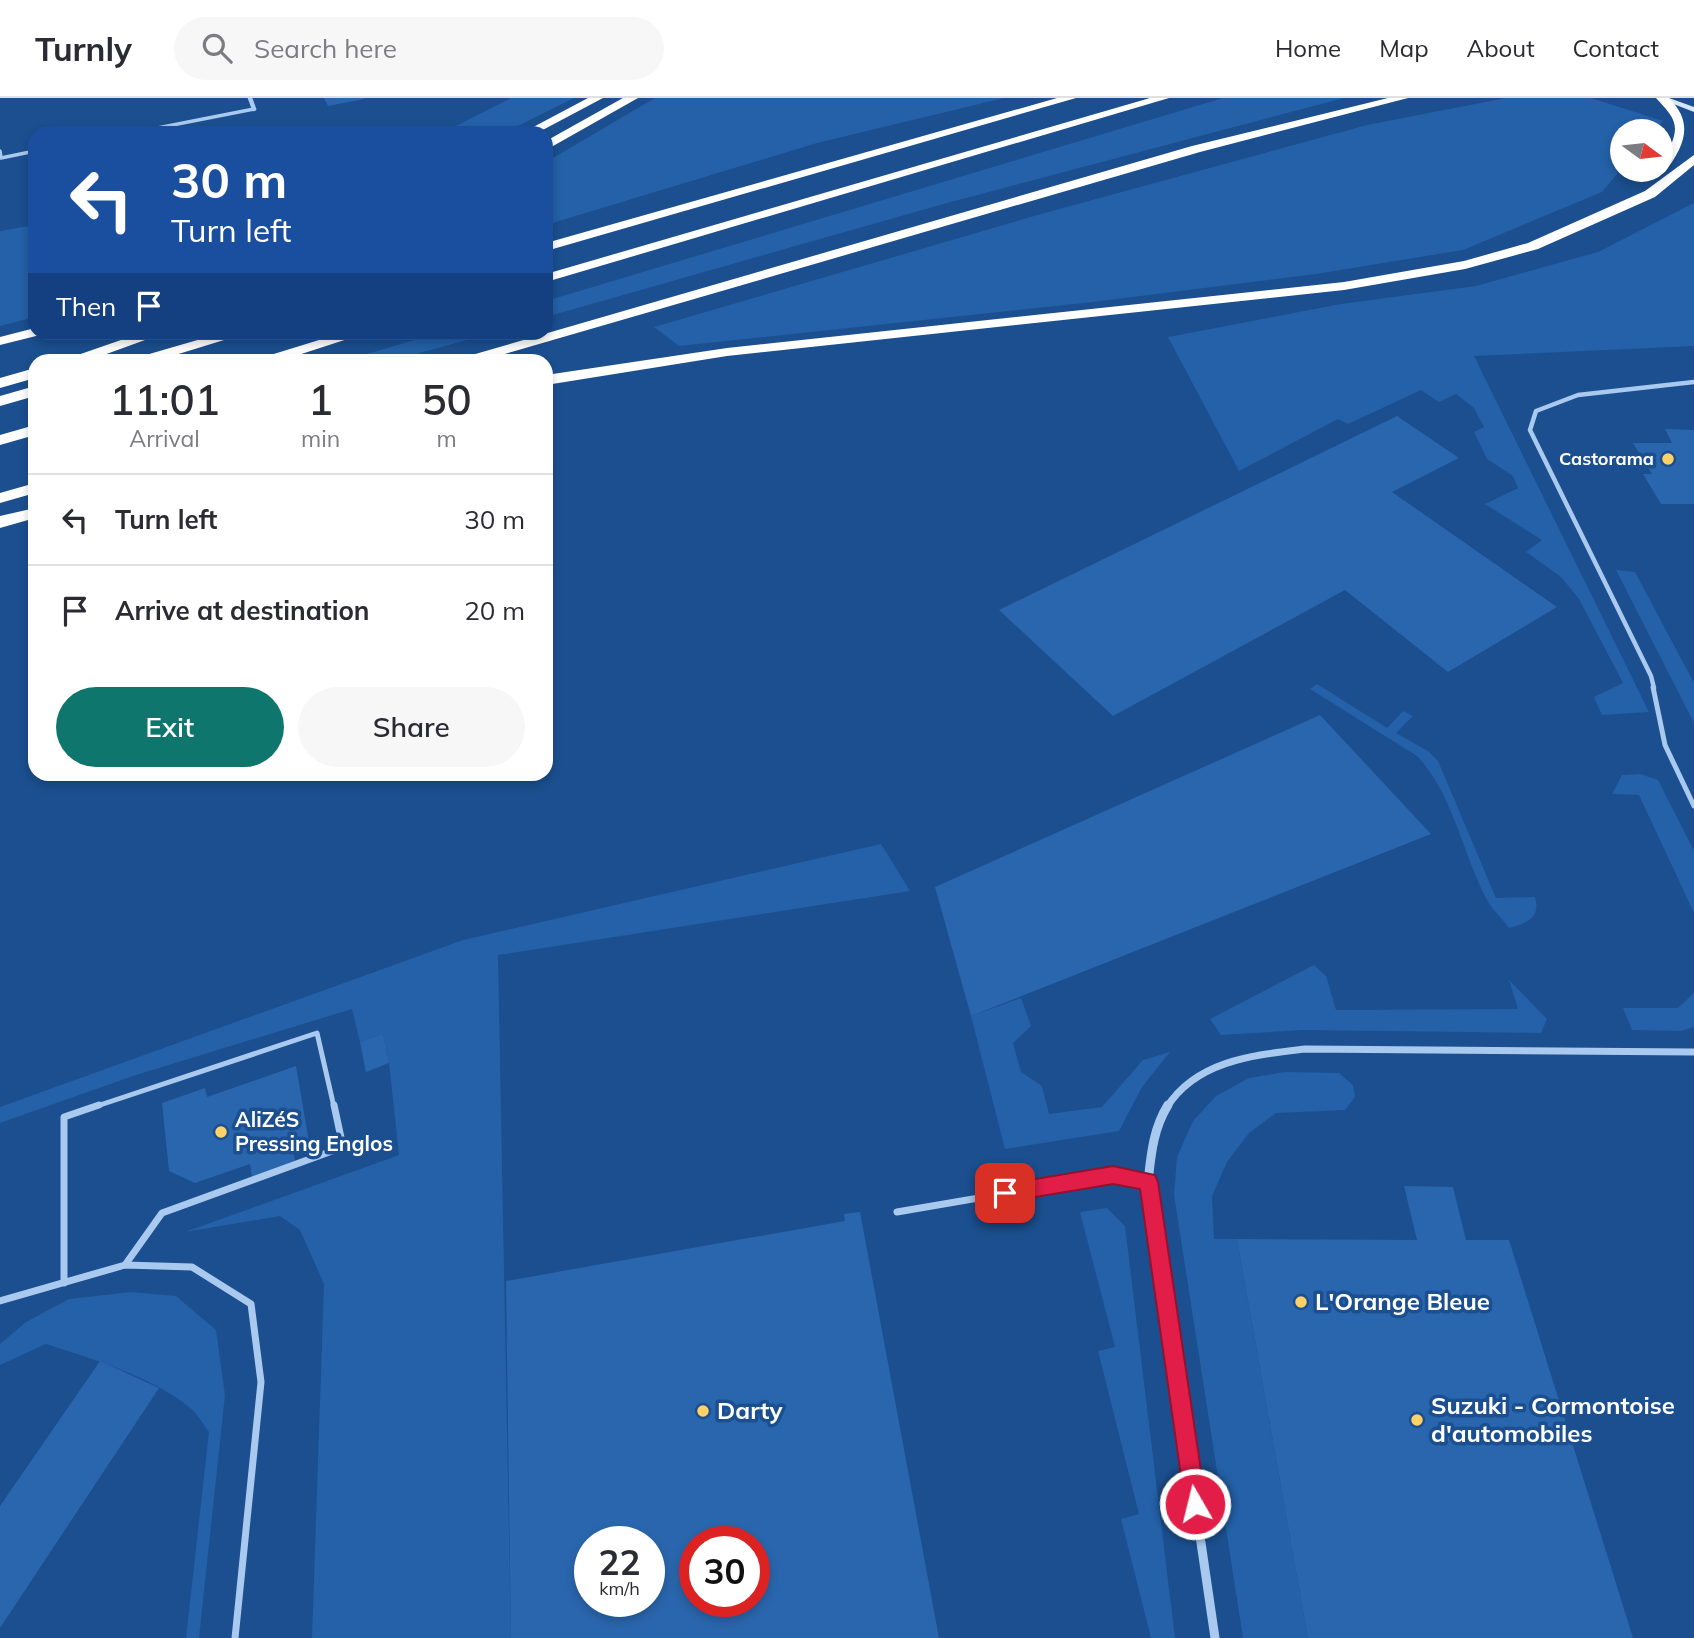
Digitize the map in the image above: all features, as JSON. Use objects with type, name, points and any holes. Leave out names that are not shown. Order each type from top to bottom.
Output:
[{"type":"highway","points":[[542,126],[597,98]]},
{"type":"highway","points":[[553,142],[632,98]]},
{"type":"highway","points":[[553,245],[1070,98]]},
{"type":"highway","points":[[553,276],[1163,98]]},
{"type":"highway","points":[[553,336],[1196,149],[1402,98]]},
{"type":"highway","points":[[1663,98],[1677,110],[1683,128],[1673,152]]},
{"type":"highway","points":[[553,379],[727,352],[1211,301],[1391,279],[1465,265],[1533,246],[1569,232],[1660,187],[1694,159]]},
{"type":"highway","points":[[1617,208],[1646,182]]},
{"type":"highway","points":[[0,341],[28,334]]},
{"type":"highway","points":[[95,354],[136,340]]},
{"type":"highway","points":[[165,354],[215,340]]},
{"type":"highway","points":[[289,354],[335,340]]},
{"type":"highway","points":[[491,354],[539,340]]},
{"type":"highway","points":[[0,383],[28,375]]},
{"type":"highway","points":[[0,401],[28,393]]},
{"type":"highway","points":[[0,440],[28,432]]},
{"type":"highway","points":[[0,498],[28,490]]},
{"type":"highway","points":[[0,522],[28,515]]},
{"type":"main road","points":[[1663,98],[1694,105]]},
{"type":"main road","points":[[1663,98],[1694,110]]},
{"type":"street","points":[[250,98],[254,109]]},
{"type":"street","points":[[1215,1638],[1148,1182],[1149,1150],[1156,1126],[1171,1100],[1198,1074],[1227,1062],[1261,1053],[1305,1049],[1694,1052]]},
{"type":"lane","points":[[168,126],[254,109]]},
{"type":"lane","points":[[0,151],[1,158],[28,153]]},
{"type":"lane","points":[[1694,382],[1578,395],[1536,411],[1530,430],[1651,676],[1665,745],[1694,806]]},
{"type":"lane","points":[[64,1283],[64,1117],[317,1033],[343,1147],[162,1213],[125,1265]]},
{"type":"lane","points":[[897,1212],[1113,1175],[1148,1182]]},
{"type":"lane","points":[[0,1301],[125,1265],[191,1268],[251,1304],[261,1382],[235,1638]]},
{"type":"shaded area","points":[[511,98],[574,98],[518,126],[456,126]]},
{"type":"shaded area","points":[[655,98],[1004,98],[817,143],[553,223],[553,158]]},
{"type":"shaded area","points":[[1223,98],[1344,98],[947,203],[553,315],[553,299]]},
{"type":"shaded area","points":[[1506,98],[1591,98],[1657,119],[1610,119],[1610,182],[1602,192],[1463,250],[1316,274],[1093,302],[679,346],[654,327],[1041,214],[1367,125]]},
{"type":"shaded area","points":[[1694,203],[1694,346],[1474,356],[1649,712],[1602,715],[1594,697],[1623,683],[1579,599],[1561,577],[1526,552],[1542,540],[1485,504],[1518,488],[1513,476],[1487,459],[1474,432],[1484,427],[1474,408],[1456,394],[1439,402],[1421,390],[1348,424],[1338,419],[1239,471],[1168,337],[1341,304],[1476,286],[1598,252]]},
{"type":"shaded area","points":[[28,226],[28,319],[0,326],[0,231]]},
{"type":"shaded area","points":[[414,340],[467,340],[416,354],[367,354]]},
{"type":"shaded area","points":[[1616,570],[1635,572],[1694,683],[1694,723]]},
{"type":"shaded area","points":[[1317,684],[1387,728],[1403,711],[1413,716],[1396,733],[1428,751],[1438,761],[1496,898],[1535,897],[1536,910],[1531,918],[1509,928],[1491,906],[1440,788],[1417,756],[1310,689]]},
{"type":"shaded area","points":[[1640,774],[1658,780],[1694,851],[1694,913],[1639,795],[1612,794],[1622,775]]},
{"type":"shaded area","points":[[881,844],[910,891],[498,955],[511,1638],[312,1638],[324,1284],[300,1230],[280,1216],[185,1232],[399,1155],[389,1063],[383,1034],[360,1042],[352,1009],[136,1075],[0,1123],[0,1107],[463,940]]},
{"type":"shaded area","points":[[1314,965],[1326,976],[1336,1010],[1518,1009],[1509,980],[1547,1019],[1541,1033],[1303,1030],[1221,1035],[1210,1019]]},
{"type":"shaded area","points":[[1694,993],[1694,1027],[1681,1031],[1632,1030],[1623,1008],[1678,1008]]},
{"type":"shaded area","points":[[1021,998],[1031,1026],[1013,1043],[1021,1072],[1042,1086],[1049,1114],[1102,1107],[1143,1060],[1170,1052],[1142,1087],[1119,1131],[1005,1149],[971,1016]]},
{"type":"shaded area","points":[[1285,1072],[1339,1073],[1353,1085],[1355,1097],[1345,1110],[1276,1113],[1249,1133],[1227,1162],[1212,1196],[1214,1239],[1237,1239],[1308,1638],[1243,1638],[1174,1195],[1177,1157],[1193,1121],[1216,1096],[1249,1078]]},
{"type":"shaded area","points":[[1107,1208],[1125,1226],[1175,1638],[1151,1638],[1121,1519],[1139,1514],[1098,1351],[1115,1347],[1080,1212]]},
{"type":"shaded area","points":[[131,1292],[176,1296],[216,1330],[225,1395],[199,1638],[186,1638],[209,1432],[200,1419],[192,1409],[174,1396],[139,1377],[46,1344],[0,1365],[0,1344],[26,1322],[69,1299]]},
{"type":"building","points":[[324,98],[364,98],[364,99],[328,106]]},
{"type":"building","points":[[1397,416],[1459,458],[1392,492],[1557,607],[1448,672],[1345,590],[1113,716],[999,610]]},
{"type":"building","name":"Castorama","points":[[1665,429],[1694,430],[1694,504],[1661,504],[1643,474],[1652,474],[1633,443],[1672,443]]},
{"type":"building","points":[[1320,715],[1431,834],[971,1016],[935,887]]},
{"type":"building","points":[[383,1034],[389,1063],[366,1072],[360,1042]]},
{"type":"building","points":[[296,1066],[309,1142],[293,1148],[295,1162],[252,1178],[250,1164],[195,1183],[169,1171],[162,1103],[205,1088],[207,1097]]},
{"type":"building","name":"Suzuki - Cormontoise d'automobiles","points":[[1404,1186],[1453,1187],[1466,1240],[1509,1240],[1633,1638],[1308,1638],[1237,1239],[1417,1240]]},
{"type":"building","name":"Darty","points":[[860,1212],[939,1638],[511,1638],[506,1281],[845,1221],[844,1214]]},
{"type":"building","points":[[100,1361],[159,1388],[0,1628],[0,1506]]},
{"type":"place","name":"Castorama","points":[[1668,459]]},
{"type":"place","name":"AliZéS Pressing Englos","points":[[221,1132]]},
{"type":"place","name":"L'Orange Bleue","points":[[1301,1302]]},
{"type":"place","name":"Darty","points":[[703,1411]]},
{"type":"place","name":"Suzuki - Cormontoise d'automobiles","points":[[1417,1420]]},
{"type":"route","points":[[1005,1193],[1113,1175],[1148,1182],[1195,1504]]}]
